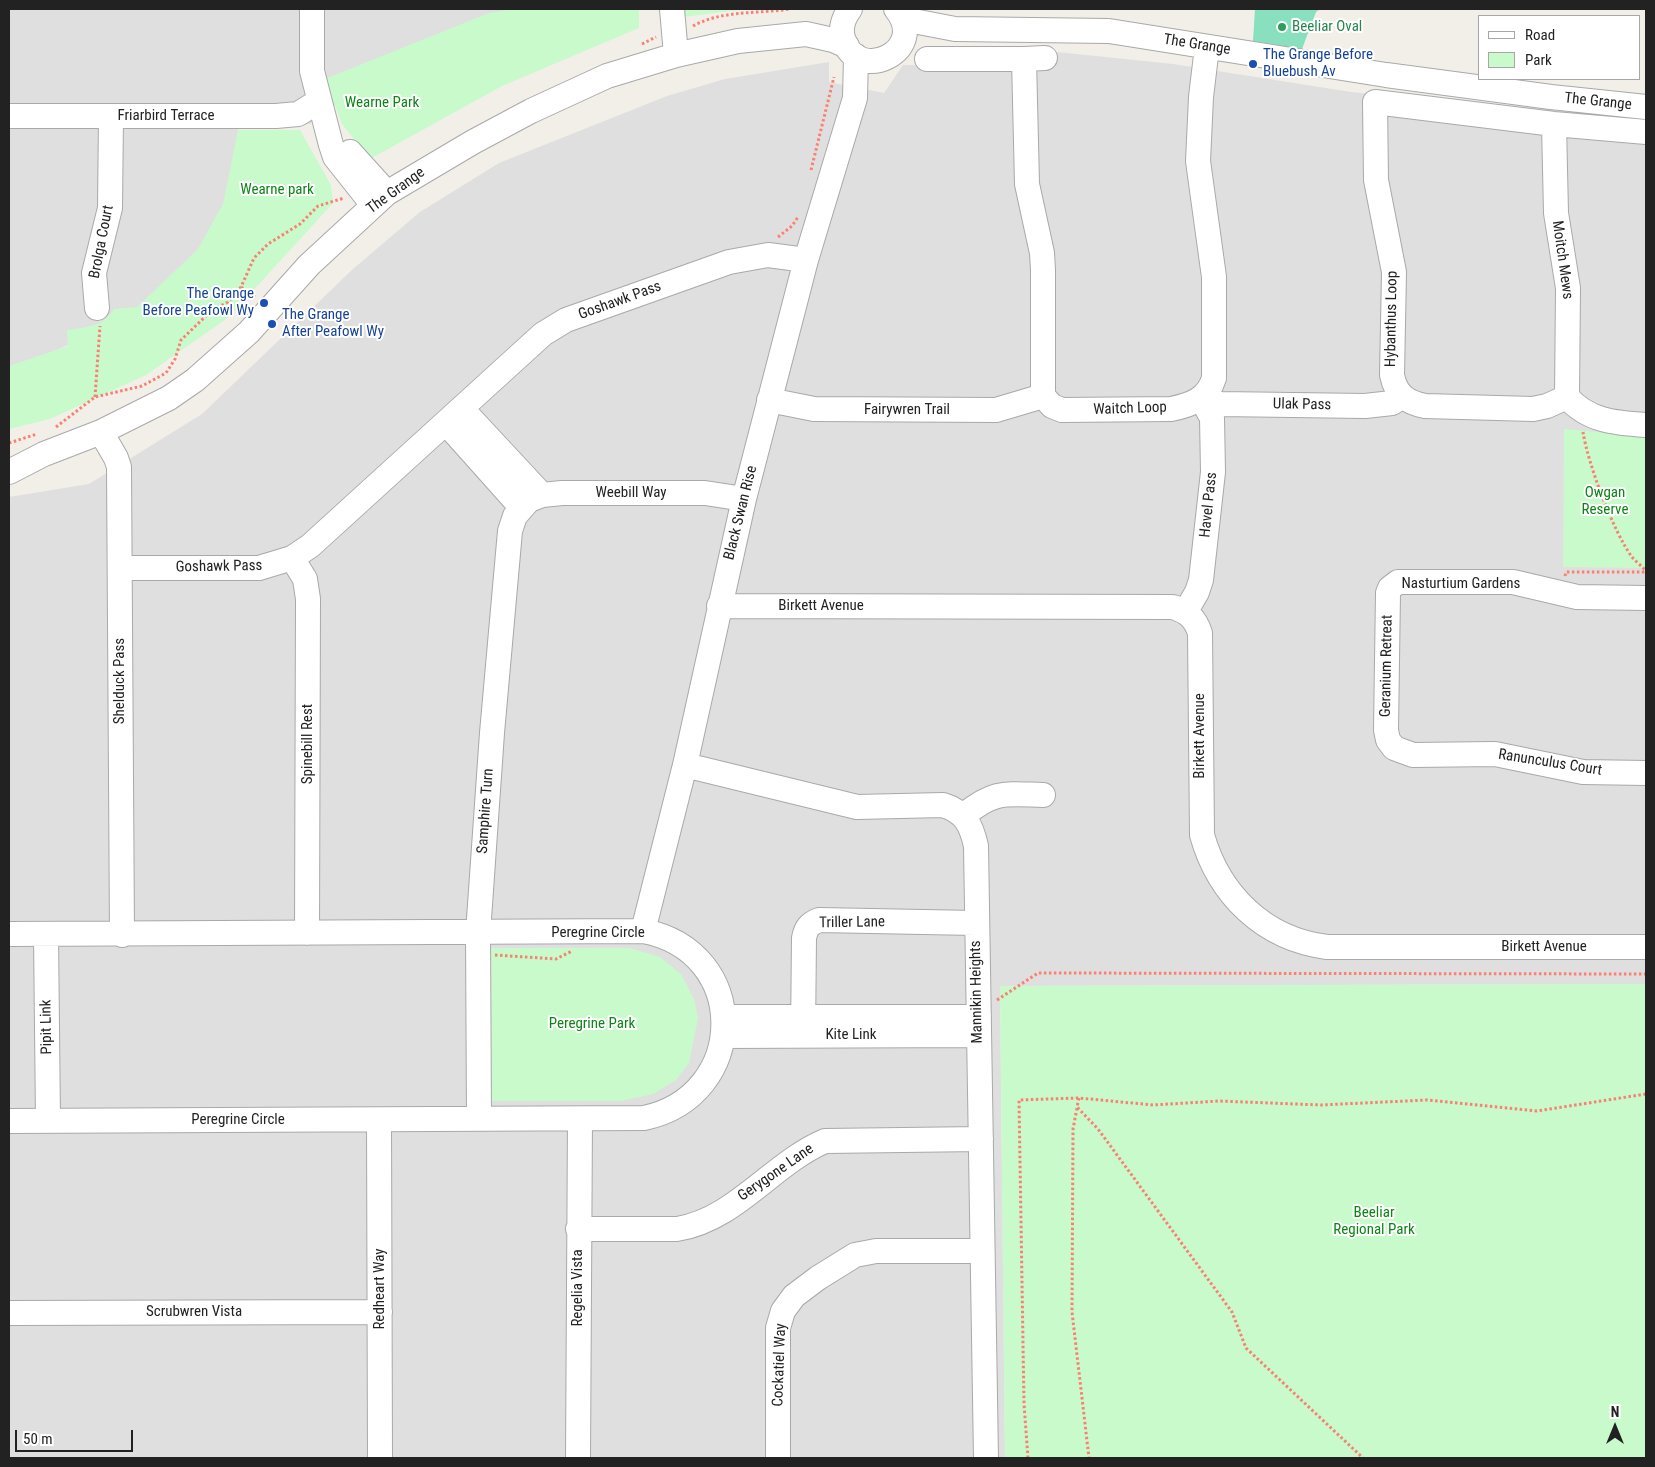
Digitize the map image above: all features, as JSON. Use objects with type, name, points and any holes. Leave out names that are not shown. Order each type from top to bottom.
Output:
[{"type":"street","points":[[312,9],[312,70],[335,156],[371,198]]},
{"type":"street","points":[[672,9],[676,55]]},
{"type":"street","name":"The Grange","points":[[806,34],[847,13]]},
{"type":"street","name":"Black Swan Rise","points":[[847,13],[843,37],[851,51],[855,98]]},
{"type":"street","points":[[900,14],[905,32],[900,46]]},
{"type":"street","name":"The Grange","points":[[900,14],[956,29],[1109,31],[1386,75],[1551,97],[1646,107]]},
{"type":"street","name":"The Grange","points":[[9,460],[45,443],[100,432],[169,398],[195,380],[249,332],[371,198],[531,111],[607,76],[676,55],[738,41],[806,34],[834,40],[867,61],[880,60],[892,55],[900,46],[914,39],[956,29]]},
{"type":"street","points":[[1201,398],[1212,386],[1214,378],[1214,278],[1198,161],[1201,97],[1207,46]]},
{"type":"street","points":[[927,59],[1035,58],[1027,184],[1042,253],[1043,396]]},
{"type":"street","name":"Black Swan Rise","points":[[643,931],[685,765],[744,499],[806,260],[855,98],[880,60]]},
{"type":"street","name":"Friarbird Terrace","points":[[9,116],[276,116],[298,114],[319,101]]},
{"type":"street","name":"Hybanthus Loop","points":[[1401,397],[1394,386],[1392,375],[1394,272],[1376,180],[1366,101],[1554,124],[1646,132]]},
{"type":"street","name":"Brolga Court","points":[[97,308],[94,273],[110,208],[111,116]]},
{"type":"street","name":"Moitch Mews","points":[[1554,124],[1556,213],[1568,288],[1567,397]]},
{"type":"street","name":"Goshawk Pass","points":[[120,568],[259,568],[292,558],[310,546],[543,334],[566,320],[729,262],[768,254],[806,260]]},
{"type":"street","name":"Waitch Loop","points":[[1043,396],[1056,409],[1074,411],[1171,409],[1186,406],[1201,398]]},
{"type":"street","name":"Fairywren Trail","points":[[769,400],[814,409],[996,410],[1043,396]]},
{"type":"street","points":[[1401,397],[1411,403],[1425,406],[1533,409],[1547,406],[1567,397],[1578,409],[1588,415],[1646,425]]},
{"type":"street","name":"Ulak Pass","points":[[1201,398],[1220,404],[1365,406],[1392,403],[1401,397]]},
{"type":"street","name":"Havel Pass","points":[[1186,611],[1197,592],[1201,580],[1213,472],[1212,418],[1201,398]]},
{"type":"street","points":[[454,416],[542,495]]},
{"type":"street","points":[[454,416],[521,507]]},
{"type":"street","name":"Shelduck Pass","points":[[100,432],[113,451],[118,468],[122,934]]},
{"type":"street","name":"The Grange","points":[[9,472],[45,443]]},
{"type":"street","name":"Weebill Way","points":[[521,507],[529,500],[542,495],[705,493],[744,499]]},
{"type":"street","name":"Samphire Turn","points":[[479,1119],[478,934],[492,732],[510,531],[515,516],[521,507]]},
{"type":"street","name":"Spinebill Rest","points":[[292,558],[305,579],[308,599],[308,933]]},
{"type":"street","name":"Nasturtium Gardens","points":[[1393,584],[1404,581],[1513,582],[1562,594],[1592,598],[1646,598]]},
{"type":"street","name":"Geranium Retreat","points":[[1393,584],[1388,593],[1386,730],[1388,740],[1394,748]]},
{"type":"street","name":"Birkett Avenue","points":[[719,606],[1163,607],[1186,611],[1196,621],[1200,633],[1202,835],[1207,854],[1224,885],[1241,905],[1261,921],[1304,944],[1327,947],[1646,947]]},
{"type":"street","name":"Ranunculus Court","points":[[1394,748],[1413,755],[1510,756],[1583,772],[1646,773]]},
{"type":"street","points":[[685,765],[857,807],[944,805],[964,815],[988,798],[1009,794],[1044,795]]},
{"type":"street","name":"Mannikin Heights","points":[[964,815],[969,822],[976,846],[975,923],[986,1458]]},
{"type":"street","name":"Triller Lane","points":[[803,1026],[804,938],[806,929],[812,923],[819,920],[975,923]]},
{"type":"street","name":"Peregrine Circle","points":[[9,934],[478,934],[643,931],[660,934],[676,942],[700,961],[711,974],[717,987],[724,1027],[718,1058],[696,1093],[672,1109],[644,1118],[9,1121]]},
{"type":"street","name":"Pipit Link","points":[[46,934],[48,1120]]},
{"type":"street","name":"Kite Link","points":[[724,1027],[803,1026],[978,1018]]},
{"type":"street","name":"Regelia Vista","points":[[578,1458],[580,1118]]},
{"type":"street","name":"Redheart Way","points":[[379,1120],[380,1458]]},
{"type":"street","name":"Gerygone Lane","points":[[578,1228],[677,1229],[692,1227],[716,1216],[803,1153],[825,1141],[980,1139]]},
{"type":"street","name":"Cockatiel Way","points":[[778,1458],[778,1328],[783,1311],[794,1296],[845,1259],[865,1252],[982,1251]]},
{"type":"street","name":"Scrubwren Vista","points":[[9,1313],[380,1312]]},
{"type":"path","points":[[688,29],[702,21],[734,14],[790,9]]},
{"type":"path","points":[[55,428],[94,397],[142,386],[166,373],[175,359],[182,340],[210,311],[228,302],[241,287],[254,258],[268,244],[300,224],[318,206],[371,198]]},
{"type":"path","points":[[241,287],[260,300]]},
{"type":"path","points":[[94,397],[100,338],[100,322],[97,308]]},
{"type":"path","points":[[1588,415],[1583,426],[1585,446],[1599,486],[1633,558],[1646,571]]},
{"type":"path","points":[[9,443],[45,443]]},
{"type":"path","points":[[1562,594],[1566,572],[1646,571]]},
{"type":"path","points":[[978,1018],[996,1001],[1038,973],[1646,974]]},
{"type":"path","points":[[1028,1458],[1024,1404],[1019,1100],[1078,1098],[1153,1105],[1219,1100],[1321,1105],[1427,1100],[1537,1111],[1646,1094]]},
{"type":"path","points":[[1078,1098],[1072,1129],[1072,1312],[1090,1458]]},
{"type":"path","points":[[1077,1107],[1098,1129],[1232,1312],[1246,1348],[1363,1458]]},
{"type":"shaded area","points":[[9,9],[558,9],[352,93],[310,124],[239,122],[228,219],[164,301],[9,372]]},
{"type":"shaded area","points":[[1057,52],[1173,64],[1351,92],[1646,122],[1646,984],[1000,986],[1005,1458],[9,1458],[9,497],[89,484],[202,414],[353,269],[420,212],[499,163],[667,96],[725,79],[829,62],[829,82],[884,93],[903,65],[1049,67]]},
{"type":"green space","name":"Wearne Park","points":[[514,9],[639,9],[639,28],[502,86],[370,159],[342,124],[325,79],[489,13]]},
{"type":"green space","points":[[675,9],[747,9],[675,18]]},
{"type":"green space","name":"Beeliar Oval","points":[[1255,9],[1320,9],[1316,12],[1302,49],[1253,41]]},
{"type":"green space","name":"Wearne park","points":[[238,130],[300,130],[331,185],[333,203],[229,317],[146,375],[50,419],[9,429],[9,366],[68,346],[67,330],[100,323],[114,309],[137,307],[198,249],[223,204]]},
{"type":"green space","name":"Owgan Reserve","points":[[1564,429],[1646,436],[1646,568],[1563,567]]},
{"type":"green space","name":"Peregrine Park","points":[[486,948],[630,948],[660,957],[681,974],[694,999],[698,1018],[689,1063],[676,1080],[653,1094],[621,1101],[486,1101]]},
{"type":"green space","name":"Beeliar Regional Park","points":[[1646,984],[1646,1458],[1005,1458],[1000,986]]},
{"type":"place","name":"Beeliar Oval","points":[[1282,27]]},
{"type":"place","name":"The Grange Before Bluebush Av","points":[[1253,64]]},
{"type":"place","name":"The Grange Before Peafowl Wy","points":[[264,303]]},
{"type":"place","name":"The Grange After Peafowl Wy","points":[[272,324]]}]
